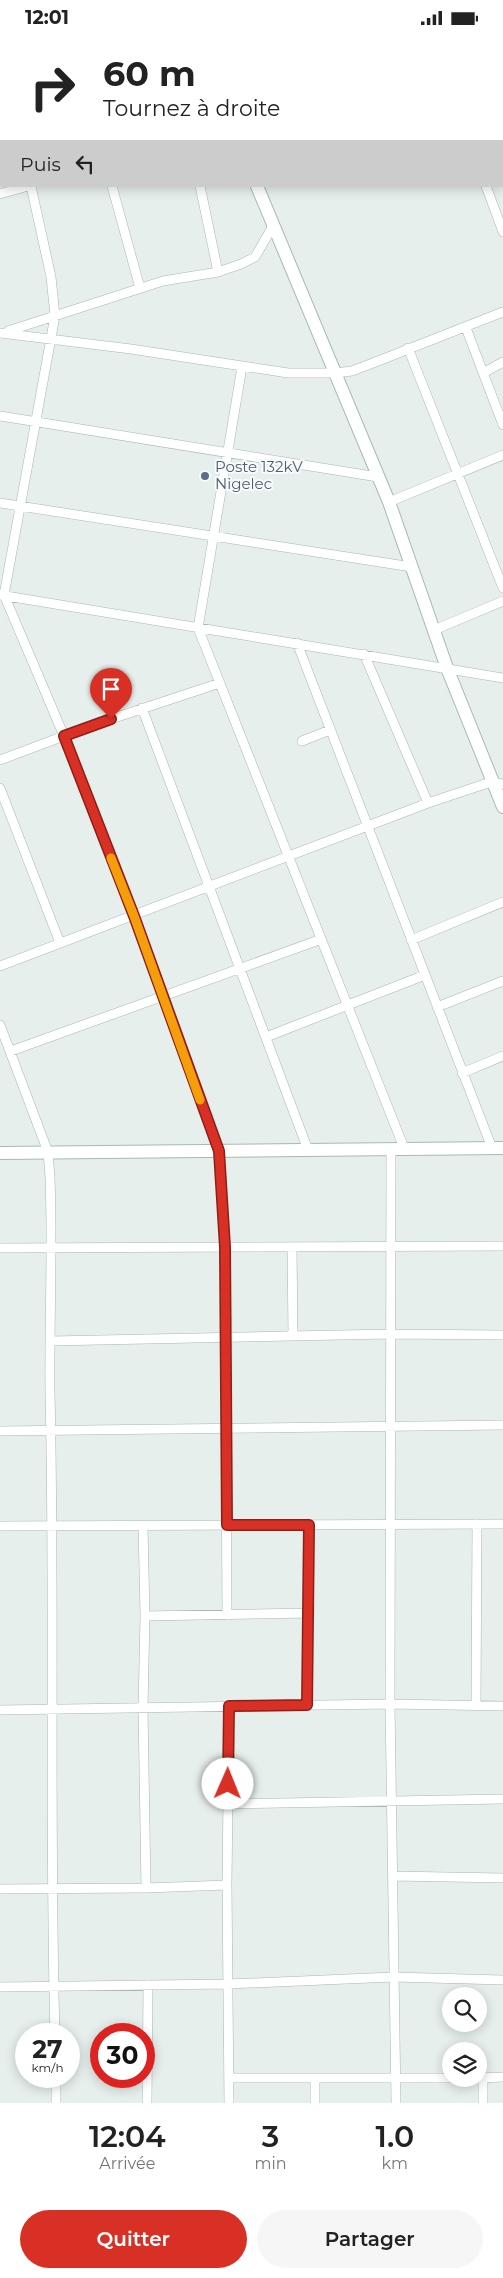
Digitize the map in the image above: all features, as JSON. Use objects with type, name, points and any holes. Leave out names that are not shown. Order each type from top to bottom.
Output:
[{"type":"street","points":[[0,194],[24,187]]},
{"type":"street","points":[[32,187],[51,277],[55,316],[2,595],[64,736],[134,916],[219,1151],[225,1247],[227,1615]]},
{"type":"street","points":[[112,187],[140,289]]},
{"type":"street","points":[[200,187],[218,272]]},
{"type":"street","points":[[257,187],[389,502],[447,668],[497,783],[503,807]]},
{"type":"street","points":[[486,187],[503,232]]},
{"type":"street","points":[[1,333],[176,278],[218,272],[241,265],[255,257],[274,227]]},
{"type":"street","points":[[1,333],[52,338],[288,373],[335,373],[352,371],[503,313]]},
{"type":"street","points":[[466,328],[503,425]]},
{"type":"street","points":[[408,348],[503,588]]},
{"type":"street","points":[[483,373],[503,362]]},
{"type":"street","points":[[242,367],[229,454],[198,628],[346,1005],[398,1149],[392,1247],[390,1335],[390,1801],[393,1876],[396,2103]]},
{"type":"street","points":[[0,416],[378,477]]},
{"type":"street","points":[[389,502],[457,472],[503,455]]},
{"type":"street","points":[[0,503],[412,567]]},
{"type":"street","points":[[2,595],[364,654],[503,679]]},
{"type":"street","points":[[434,630],[503,601]]},
{"type":"street","points":[[0,1153],[497,1148],[462,1073],[297,643]]},
{"type":"street","points":[[364,654],[428,803]]},
{"type":"street","points":[[0,760],[142,708],[220,683]]},
{"type":"street","points":[[142,708],[308,1150]]},
{"type":"street","points":[[302,741],[330,730]]},
{"type":"street","points":[[0,966],[367,825],[428,803],[497,783]]},
{"type":"street","points":[[0,788],[60,943]]},
{"type":"street","points":[[411,940],[503,902]]},
{"type":"street","points":[[11,1051],[320,940]]},
{"type":"street","points":[[266,1037],[425,975]]},
{"type":"street","points":[[437,1007],[503,981]]},
{"type":"street","points":[[0,1025],[48,1152],[52,1215],[53,1527],[50,1623],[55,2023]]},
{"type":"street","points":[[462,1073],[503,1057]]},
{"type":"street","points":[[0,1248],[503,1246]]},
{"type":"street","points":[[292,1247],[293,1336]]},
{"type":"street","points":[[51,1341],[293,1336],[503,1335]]},
{"type":"street","points":[[0,1431],[503,1425]]},
{"type":"street","points":[[476,1705],[477,1524]]},
{"type":"street","points":[[0,1526],[144,1527],[503,1524]]},
{"type":"street","points":[[307,1705],[309,1525]]},
{"type":"street","points":[[144,1527],[143,1708],[146,1888]]},
{"type":"street","points":[[145,1616],[308,1613]]},
{"type":"street","points":[[0,1710],[390,1704],[503,1706]]},
{"type":"street","points":[[229,1706],[226,1885],[229,2103]]},
{"type":"street","points":[[227,1804],[503,1799]]},
{"type":"street","points":[[393,1876],[503,1878]]},
{"type":"street","points":[[0,1889],[146,1888],[226,1885]]},
{"type":"street","points":[[0,1987],[228,1984],[393,1977],[503,1980]]},
{"type":"street","points":[[147,2103],[148,1985]]},
{"type":"street","points":[[487,2077],[503,2077]]},
{"type":"street","points":[[229,2078],[442,2078]]},
{"type":"street","points":[[314,2103],[315,2078]]},
{"type":"street","points":[[482,2087],[483,2103]]},
{"type":"street","points":[[56,2088],[56,2103]]},
{"type":"slow traffic","points":[[111,858],[134,916],[200,1100]]},
{"type":"place","name":"Poste 132kV Nigelec","points":[[205,476]]},
{"type":"route","points":[[111,719],[64,736],[134,916],[219,1151],[225,1247],[227,1525],[309,1525],[307,1705],[229,1706],[228,1784]]}]
